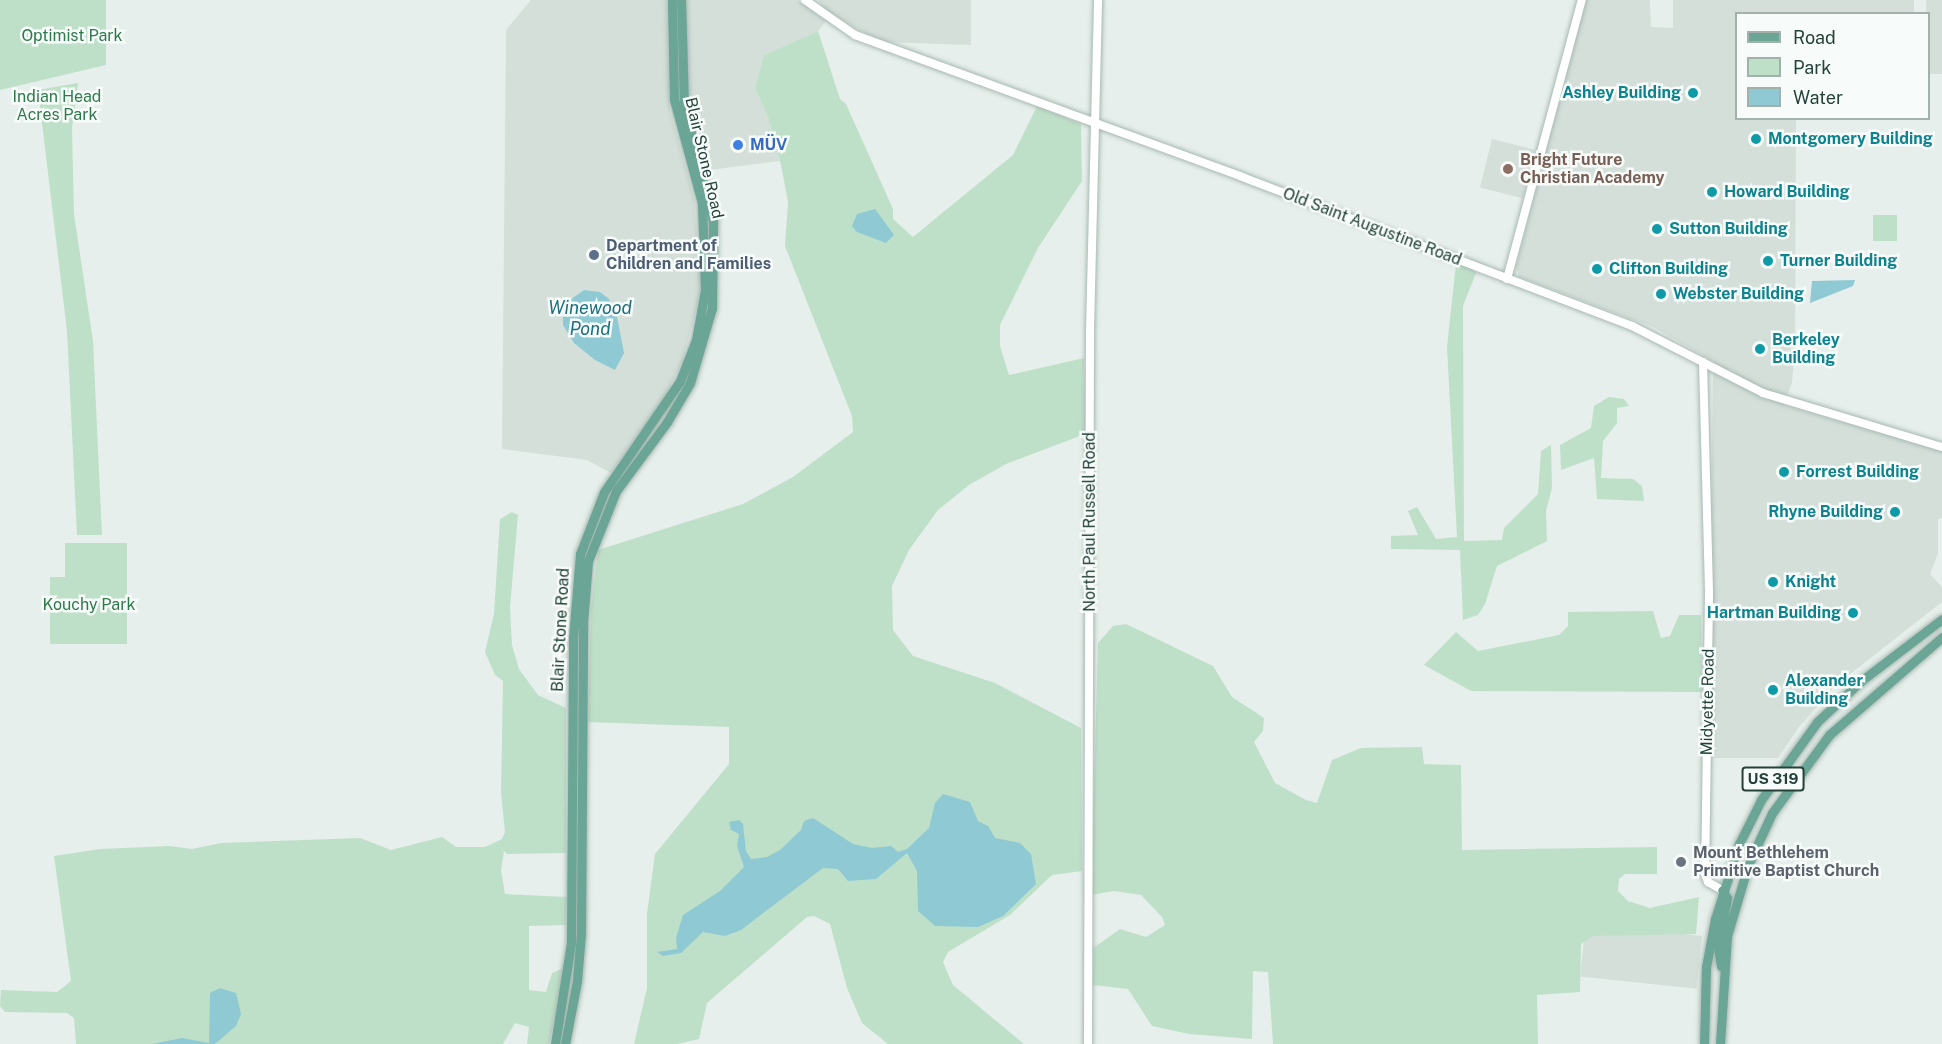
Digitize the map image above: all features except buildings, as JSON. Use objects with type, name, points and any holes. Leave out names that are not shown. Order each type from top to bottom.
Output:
[{"type":"main road","name":"Blair Stone Road","points":[[555,1044],[571,943],[576,577],[587,530],[623,470],[667,422],[684,383],[708,307],[709,225],[682,118],[676,25],[672,0]]},
{"type":"main road","name":"Blair Stone Road","points":[[676,25],[681,0]]},
{"type":"main road","name":"Blair Stone Road","points":[[565,1044],[577,981],[580,933],[584,590],[600,525],[623,470]]},
{"type":"main road","name":"US 319","points":[[1704,1044],[1706,967],[1722,890],[1755,810],[1807,735],[1861,681],[1942,619]]},
{"type":"main road","name":"US 319","points":[[1720,1044],[1722,971],[1727,936],[1748,865],[1788,787],[1829,735],[1855,708],[1942,637]]},
{"type":"main road","points":[[1722,890],[1727,897],[1718,947],[1722,971]]},
{"type":"street","name":"Old Saint Augustine Road","points":[[805,0],[855,35],[1093,122],[1632,326],[1782,400],[1942,447]]},
{"type":"street","name":"North Paul Russell Road","points":[[1088,1044],[1093,122],[1098,0]]},
{"type":"street","points":[[1507,279],[1582,0]]},
{"type":"street","name":"Midyette Road","points":[[1703,362],[1709,595],[1705,874],[1708,882],[1722,890]]},
{"type":"shaded area","points":[[531,0],[666,0],[670,112],[694,199],[701,292],[682,362],[663,400],[611,473],[587,460],[502,449],[506,30]]},
{"type":"shaded area","points":[[687,0],[797,0],[826,21],[818,31],[764,55],[755,88],[768,117],[780,161],[709,170],[693,121],[687,71]]},
{"type":"shaded area","points":[[818,0],[971,0],[971,45],[882,42],[829,13]]},
{"type":"shaded area","points":[[1586,0],[1650,0],[1651,27],[1673,28],[1673,0],[1914,0],[1914,12],[1735,12],[1735,120],[1796,120],[1795,350],[1792,382],[1784,405],[1942,451],[1942,518],[1938,519],[1938,554],[1930,574],[1942,587],[1942,602],[1835,686],[1799,727],[1778,758],[1709,758],[1713,361],[1653,327],[1519,277],[1516,266]]},
{"type":"shaded area","points":[[1926,0],[1942,0],[1942,74],[1930,74],[1930,12],[1926,12]]},
{"type":"shaded area","name":"Bright Future Christian Academy","points":[[1492,139],[1535,150],[1523,198],[1480,188]]},
{"type":"shaded area","points":[[1586,924],[1702,936],[1696,989],[1580,976]]},
{"type":"green space","name":"Optimist Park","points":[[0,0],[106,0],[106,65],[0,90]]},
{"type":"green space","points":[[818,31],[840,99],[846,104],[893,209],[893,219],[913,237],[1013,155],[1037,106],[1081,124],[1082,181],[1038,248],[1000,325],[1000,346],[1009,375],[1084,358],[1085,434],[1006,464],[969,485],[938,510],[909,550],[892,586],[893,630],[913,656],[995,683],[1081,728],[1082,871],[1052,875],[1010,915],[948,952],[943,962],[953,985],[1024,1044],[888,1044],[862,1023],[847,988],[830,924],[814,916],[807,917],[707,1003],[699,1039],[677,1044],[634,1044],[647,988],[647,914],[655,854],[729,764],[729,727],[588,722],[591,611],[598,550],[743,504],[793,477],[853,432],[852,416],[785,246],[788,202],[781,165],[768,117],[755,88],[764,55]]},
{"type":"green space","name":"Indian Head Acres Park","points":[[78,83],[72,128],[74,214],[93,341],[102,535],[77,535],[67,331],[38,90]]},
{"type":"green space","points":[[1873,215],[1897,215],[1897,241],[1873,241]]},
{"type":"green space","points":[[1456,264],[1471,267],[1476,273],[1463,306],[1464,541],[1502,540],[1504,528],[1538,494],[1541,451],[1551,445],[1552,488],[1546,511],[1547,541],[1497,566],[1485,604],[1478,615],[1463,620],[1460,550],[1391,549],[1391,536],[1418,535],[1408,511],[1417,507],[1436,539],[1457,537],[1447,346]]},
{"type":"green space","points":[[1609,397],[1624,399],[1629,406],[1617,408],[1617,423],[1603,441],[1601,478],[1633,479],[1642,486],[1644,501],[1597,499],[1594,458],[1561,470],[1560,445],[1591,428],[1594,406]]},
{"type":"green space","points":[[512,512],[518,515],[510,607],[512,645],[519,669],[538,695],[566,708],[566,853],[507,854],[504,851],[501,870],[505,894],[567,897],[566,925],[529,926],[529,990],[546,992],[552,973],[562,969],[565,972],[549,1044],[527,1044],[529,1027],[515,1023],[503,1044],[76,1044],[74,1018],[67,1013],[5,1012],[0,1006],[1,990],[57,992],[71,981],[54,856],[100,849],[169,846],[192,849],[221,843],[360,838],[391,850],[442,837],[456,847],[485,847],[502,839],[505,832],[501,793],[503,681],[495,675],[485,652],[494,614],[500,519]]},
{"type":"green space","name":"Kouchy Park","points":[[65,543],[127,543],[127,644],[50,644],[50,577],[65,577]]},
{"type":"green space","points":[[1653,611],[1661,638],[1670,636],[1679,615],[1701,615],[1702,692],[1471,691],[1424,665],[1456,632],[1478,651],[1559,635],[1568,626],[1568,612]]},
{"type":"green space","points":[[1126,624],[1213,666],[1232,697],[1264,718],[1263,731],[1254,742],[1275,783],[1306,800],[1317,803],[1332,760],[1361,748],[1422,747],[1424,764],[1461,765],[1462,850],[1657,847],[1657,874],[1625,874],[1619,879],[1618,891],[1628,901],[1650,908],[1699,897],[1696,934],[1593,936],[1581,944],[1580,992],[1537,995],[1538,1044],[1273,1044],[1268,972],[1253,971],[1252,1039],[1189,1034],[1152,1026],[1128,989],[1093,985],[1092,949],[1120,929],[1146,937],[1165,925],[1162,917],[1141,895],[1114,891],[1091,895],[1098,643],[1113,626]]},
{"type":"water","points":[[875,209],[894,235],[886,243],[857,232],[852,226],[857,214]]},
{"type":"water","points":[[1855,280],[1853,286],[1810,303],[1812,281]]},
{"type":"water","name":"Winewood Pond","points":[[584,290],[600,292],[609,299],[617,317],[624,353],[615,370],[595,360],[574,343],[563,325],[563,305]]},
{"type":"water","points":[[943,794],[970,802],[978,821],[988,826],[995,838],[1020,843],[1031,854],[1036,884],[1003,916],[978,927],[935,926],[918,911],[917,871],[907,853],[876,879],[848,881],[838,869],[823,868],[741,930],[725,936],[703,932],[681,953],[663,956],[657,952],[677,949],[676,938],[683,915],[720,891],[744,867],[737,846],[739,834],[731,830],[729,822],[739,820],[743,824],[746,851],[751,859],[767,857],[780,850],[801,830],[804,821],[813,818],[853,844],[872,848],[891,846],[898,852],[907,849],[929,828],[935,803]]},
{"type":"water","points":[[220,988],[236,993],[241,1014],[236,1026],[215,1044],[152,1044],[182,1038],[209,1043],[210,993]]},
{"type":"place","name":"Ashley Building","points":[[1693,93]]},
{"type":"place","name":"Montgomery Building","points":[[1756,139]]},
{"type":"place","name":"MÜV","points":[[738,145]]},
{"type":"place","name":"Bright Future Christian Academy","points":[[1508,169]]},
{"type":"place","name":"Howard Building","points":[[1712,192]]},
{"type":"place","name":"Sutton Building","points":[[1657,229]]},
{"type":"place","name":"Department of Children and Families","points":[[594,255]]},
{"type":"place","name":"Turner Building","points":[[1768,261]]},
{"type":"place","name":"Clifton Building","points":[[1597,269]]},
{"type":"place","name":"Webster Building","points":[[1661,294]]},
{"type":"place","name":"Berkeley Building","points":[[1760,349]]},
{"type":"place","name":"Forrest Building","points":[[1784,472]]},
{"type":"place","name":"Rhyne Building","points":[[1895,512]]},
{"type":"place","name":"Knight","points":[[1773,582]]},
{"type":"place","name":"Hartman Building","points":[[1853,613]]},
{"type":"place","name":"Alexander Building","points":[[1773,690]]},
{"type":"place","name":"Mount Bethlehem Primitive Baptist Church","points":[[1681,862]]}]
